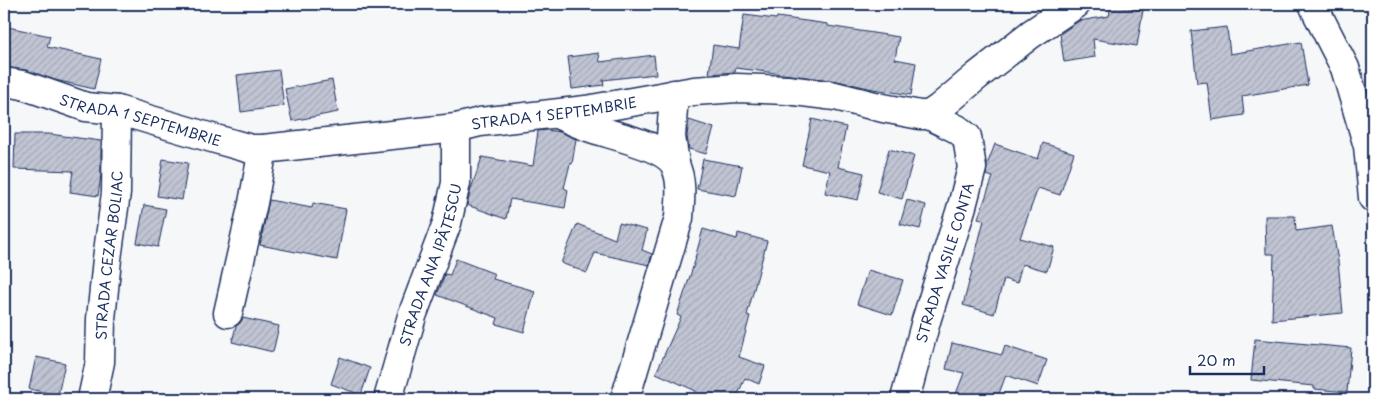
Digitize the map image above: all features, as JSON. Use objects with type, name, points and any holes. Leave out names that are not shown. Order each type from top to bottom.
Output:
[{"type":"street","points":[[929,115],[1031,34],[1076,4]]},
{"type":"street","points":[[1314,4],[1345,68],[1368,146],[1373,198]]},
{"type":"street","name":"STRADA 1 SEPTEMBRIE","points":[[4,82],[23,85],[86,107],[117,110],[212,138],[263,150],[456,128],[480,122],[586,110],[644,101],[674,94],[736,88],[787,90],[835,96],[883,108],[929,115]]},
{"type":"street","points":[[625,399],[679,218],[679,177],[674,163],[671,137],[674,94]]},
{"type":"street","name":"STRADA CEZAR BOLIAC","points":[[92,399],[100,362],[101,319],[116,193],[117,110]]},
{"type":"street","points":[[555,113],[588,127],[650,146],[674,163]]},
{"type":"street","name":"STRADA VASILE CONTA","points":[[905,399],[926,321],[972,168],[967,138],[957,129],[929,115]]},
{"type":"street","name":"STRADA ANA IPĂTESCU","points":[[388,399],[412,316],[447,223],[456,183],[456,128]]},
{"type":"street","points":[[228,313],[263,150]]},
{"type":"building","points":[[1111,5],[1143,10],[1137,46],[1093,39],[1095,57],[1064,62],[1060,34],[1079,21],[1109,16]]},
{"type":"building","points":[[744,15],[776,19],[777,17],[828,24],[828,26],[899,37],[895,59],[916,63],[911,95],[837,81],[736,68],[735,72],[709,74],[713,45],[739,49]]},
{"type":"building","points":[[8,27],[50,36],[47,47],[101,59],[94,89],[55,80],[26,70],[4,67],[4,45]]},
{"type":"building","points":[[1227,27],[1230,54],[1301,42],[1308,85],[1242,96],[1244,115],[1212,120],[1207,82],[1197,83],[1191,31]]},
{"type":"building","points":[[599,53],[600,62],[654,55],[656,74],[603,80],[604,85],[572,89],[568,57]]},
{"type":"building","points":[[279,70],[284,106],[241,112],[237,75]]},
{"type":"building","points":[[332,80],[338,112],[292,121],[285,89]]},
{"type":"building","points":[[812,119],[846,127],[838,167],[864,173],[858,200],[825,193],[830,171],[802,165]]},
{"type":"building","points":[[689,120],[714,128],[706,154],[689,149],[687,136]]},
{"type":"building","points":[[538,131],[560,132],[576,139],[572,164],[570,164],[564,188],[568,190],[565,208],[510,199],[506,219],[467,205],[482,157],[533,166]]},
{"type":"building","points":[[15,134],[49,134],[101,141],[101,175],[98,196],[70,192],[73,171],[14,169]]},
{"type":"building","points":[[1043,143],[1074,153],[1060,195],[1038,188],[1020,238],[1054,247],[1047,271],[1022,264],[1017,283],[1004,279],[994,314],[963,305],[984,220],[978,218],[993,177],[986,175],[987,165],[995,144],[1038,159]]},
{"type":"building","points":[[889,149],[914,156],[902,199],[877,192]]},
{"type":"building","points":[[163,159],[188,163],[182,200],[157,196]]},
{"type":"building","points":[[703,159],[742,166],[736,196],[697,189]]},
{"type":"building","points":[[269,200],[312,208],[313,203],[346,209],[337,260],[260,245]]},
{"type":"building","points":[[907,200],[926,205],[920,229],[900,224]]},
{"type":"building","points":[[144,205],[166,209],[158,247],[137,243]]},
{"type":"building","points":[[1265,216],[1295,216],[1296,231],[1332,226],[1338,261],[1343,313],[1272,320],[1274,254],[1266,254]]},
{"type":"building","points":[[619,223],[647,230],[642,250],[652,254],[649,265],[595,253],[587,273],[561,263],[577,224],[615,239]]},
{"type":"building","points":[[703,229],[737,239],[738,233],[767,241],[747,315],[750,316],[739,357],[765,366],[759,384],[745,378],[736,399],[693,399],[696,391],[656,373],[681,317],[677,315],[696,258]]},
{"type":"building","points":[[456,259],[495,274],[493,279],[535,291],[524,332],[496,324],[498,318],[437,295],[445,274],[450,275]]},
{"type":"building","points":[[868,270],[903,280],[892,315],[857,304]]},
{"type":"building","points":[[243,318],[279,326],[273,352],[232,342],[236,326]]},
{"type":"building","points":[[1255,339],[1351,348],[1347,392],[1314,389],[1314,386],[1251,380]]},
{"type":"building","points":[[952,343],[1002,355],[1005,346],[1047,360],[1038,386],[1006,375],[997,399],[954,399],[964,373],[946,369]]},
{"type":"building","points":[[36,357],[65,363],[58,395],[29,389]]},
{"type":"building","points":[[340,357],[370,368],[361,395],[331,384]]}]
